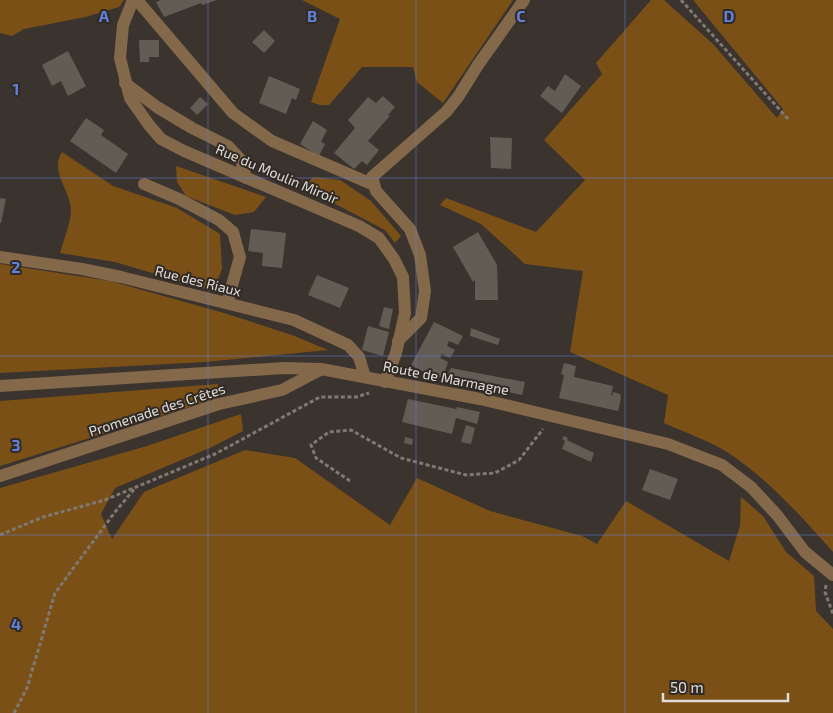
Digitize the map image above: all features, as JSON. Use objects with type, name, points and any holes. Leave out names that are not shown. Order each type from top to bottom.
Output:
[{"type":"street","name":"Rue du Moulin Miroir","points":[[133,0],[124,25],[120,58],[130,98],[160,139],[350,222],[379,238],[394,259],[403,277],[404,313],[398,341],[385,382]]},
{"type":"street","points":[[137,0],[233,113],[272,141],[374,185]]},
{"type":"street","points":[[398,341],[421,318],[425,291],[420,254],[410,229],[376,191],[372,177],[446,112],[524,0]]},
{"type":"street","points":[[125,83],[157,107],[192,128],[228,146],[241,160],[246,178]]},
{"type":"street","points":[[144,184],[179,199],[219,220],[233,232],[240,257],[227,303]]},
{"type":"street","name":"Rue des Riaux","points":[[0,257],[122,277],[294,320],[348,345],[359,357],[365,377]]},
{"type":"street","name":"Route de Marmagne","points":[[0,386],[284,368],[321,370],[480,399],[668,444],[722,465],[751,487],[777,515],[805,552],[831,574]]},
{"type":"street","name":"Promenade des Crêtes","points":[[0,476],[219,404],[282,390],[321,370]]},
{"type":"path","points":[[681,0],[788,119]]},
{"type":"path","points":[[0,535],[43,517],[105,500],[215,454],[320,397],[356,398],[367,394],[385,382]]},
{"type":"path","points":[[350,481],[316,458],[311,445],[329,432],[351,430],[401,458],[466,475],[495,473],[519,460],[553,416]]},
{"type":"path","points":[[14,713],[27,688],[55,593],[115,512],[136,487]]},
{"type":"path","points":[[831,574],[825,592],[833,614]]},
{"type":"shaded area","points":[[0,0],[124,0],[119,7],[85,17],[24,29],[12,36],[0,33]]},
{"type":"shaded area","points":[[302,0],[513,0],[443,103],[417,82],[413,67],[362,67],[329,105],[320,105],[311,102],[340,19]]},
{"type":"shaded area","points":[[651,0],[664,0],[713,44],[777,118],[783,109],[693,0],[833,0],[833,552],[784,500],[745,464],[714,445],[664,423],[668,395],[570,352],[583,271],[525,264],[481,224],[440,205],[446,198],[536,232],[585,180],[544,140],[602,74],[596,63]]},
{"type":"shaded area","points":[[62,152],[113,186],[177,208],[220,234],[222,269],[213,291],[115,262],[60,253],[71,215],[70,203],[58,167]]},
{"type":"shaded area","points":[[176,166],[266,197],[254,212],[235,215],[186,196],[177,182]]},
{"type":"shaded area","points":[[313,177],[340,180],[371,201],[401,236],[395,243],[385,230],[320,196],[308,184]]},
{"type":"shaded area","points":[[0,264],[110,281],[224,313],[292,335],[328,350],[205,362],[0,373]]},
{"type":"shaded area","points":[[218,384],[218,398],[0,466],[0,401]]},
{"type":"shaded area","points":[[241,414],[243,431],[212,447],[115,488],[101,514],[112,539],[144,492],[245,450],[295,458],[390,525],[417,478],[490,511],[582,536],[597,544],[626,501],[729,561],[740,526],[741,497],[763,516],[786,552],[814,576],[816,611],[833,629],[833,713],[0,713],[0,488],[147,446]]},
{"type":"building","points":[[161,0],[217,0],[202,5],[201,3],[164,17],[156,2]]},
{"type":"building","points":[[264,30],[275,41],[264,53],[252,42]]},
{"type":"building","points":[[139,40],[159,40],[159,57],[149,57],[149,62],[140,62]]},
{"type":"building","points":[[68,51],[86,86],[68,96],[61,81],[52,86],[42,65]]},
{"type":"building","points":[[565,74],[581,86],[562,113],[540,96],[548,86],[555,91]]},
{"type":"building","points":[[269,76],[300,89],[296,100],[292,98],[286,114],[259,103]]},
{"type":"building","points":[[383,96],[395,107],[388,115],[390,116],[368,141],[379,150],[367,165],[362,161],[354,169],[334,153],[355,128],[348,120],[368,97],[376,103]]},
{"type":"building","points":[[200,97],[208,104],[197,115],[190,108]]},
{"type":"building","points":[[86,118],[104,130],[101,135],[128,154],[116,173],[70,141]]},
{"type":"building","points":[[313,121],[327,130],[321,142],[325,144],[319,156],[300,144]]},
{"type":"building","points":[[490,137],[512,138],[511,169],[491,168]]},
{"type":"building","points":[[0,198],[6,199],[1,223],[0,223]]},
{"type":"building","points":[[251,229],[286,233],[282,268],[262,266],[263,253],[248,251]]},
{"type":"building","points":[[478,232],[497,265],[498,300],[475,300],[475,280],[473,282],[453,247]]},
{"type":"building","points":[[317,275],[349,288],[340,308],[308,295]]},
{"type":"building","points":[[384,307],[393,309],[389,329],[379,326]]},
{"type":"building","points":[[434,322],[463,336],[458,345],[449,341],[447,346],[455,350],[450,358],[442,354],[440,358],[448,362],[443,378],[431,376],[411,365]]},
{"type":"building","points":[[368,326],[389,332],[383,356],[362,350]]},
{"type":"building","points":[[471,328],[500,339],[498,345],[470,336]]},
{"type":"building","points":[[564,363],[576,366],[574,377],[613,386],[611,395],[613,392],[620,394],[621,398],[618,411],[559,398],[564,375],[561,374]]},
{"type":"building","points":[[451,368],[525,382],[522,395],[445,378]]},
{"type":"building","points":[[408,399],[480,412],[477,424],[456,418],[452,434],[402,422]]},
{"type":"building","points":[[466,425],[475,428],[471,444],[461,442]]},
{"type":"building","points":[[564,436],[568,438],[567,440],[594,453],[591,462],[562,449],[565,441],[562,439]]},
{"type":"building","points":[[405,437],[413,439],[412,445],[404,443]]},
{"type":"building","points":[[650,469],[678,479],[670,500],[642,490]]}]
